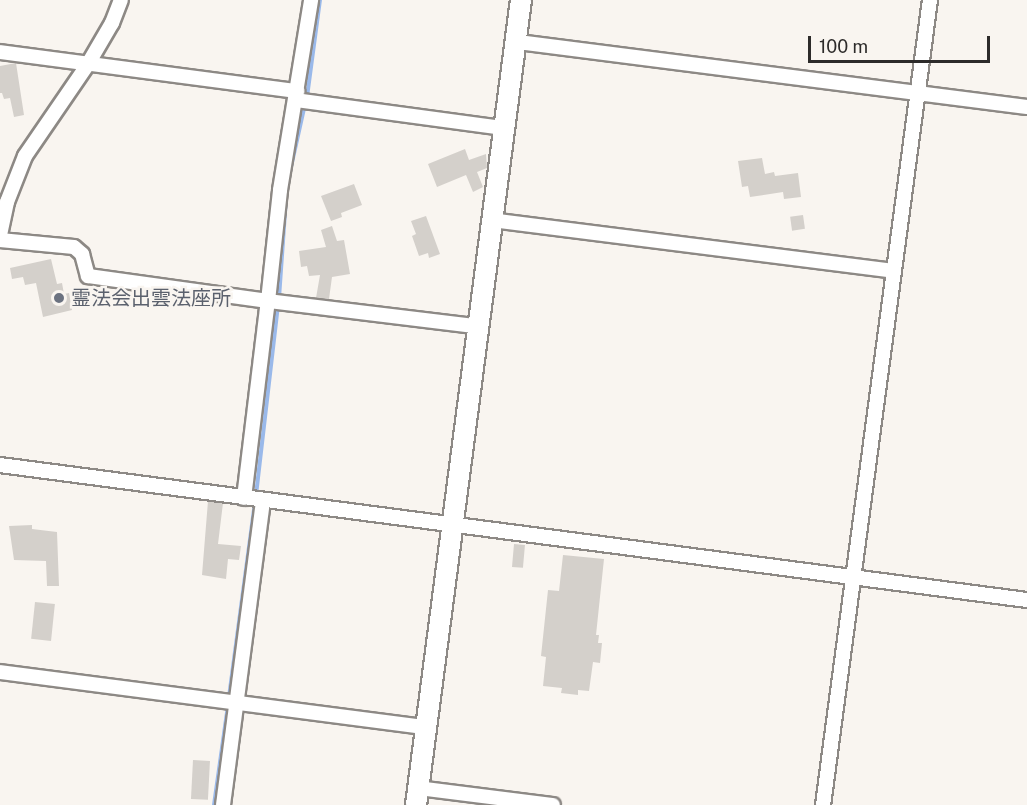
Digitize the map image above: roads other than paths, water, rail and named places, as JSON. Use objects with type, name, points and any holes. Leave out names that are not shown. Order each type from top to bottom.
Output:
[{"type":"street","points":[[0,235],[8,202],[25,156],[88,64],[112,23],[121,0]]},
{"type":"street","points":[[244,498],[280,190],[311,0]]},
{"type":"street","points":[[521,0],[476,326],[417,796],[553,805]]},
{"type":"street","points":[[823,805],[930,0]]},
{"type":"street","points":[[516,39],[518,42],[1027,107]]},
{"type":"street","points":[[0,52],[504,128]]},
{"type":"street","points":[[491,220],[893,271]]},
{"type":"street","points":[[0,240],[74,247],[82,254],[88,276],[476,326]]},
{"type":"street","points":[[0,465],[451,527],[1027,600]]},
{"type":"street","points":[[223,805],[263,501]]},
{"type":"street","points":[[0,672],[426,727]]},
{"type":"waterway","points":[[307,97],[320,0]]},
{"type":"waterway","points":[[287,185],[305,104]]},
{"type":"waterway","points":[[279,298],[286,198]]},
{"type":"waterway","points":[[256,495],[278,306]]},
{"type":"waterway","points":[[229,697],[255,503]]},
{"type":"waterway","points":[[214,805],[228,705]]},
{"type":"place","name":"霊法会出雲法座所","points":[[59,298]]}]
